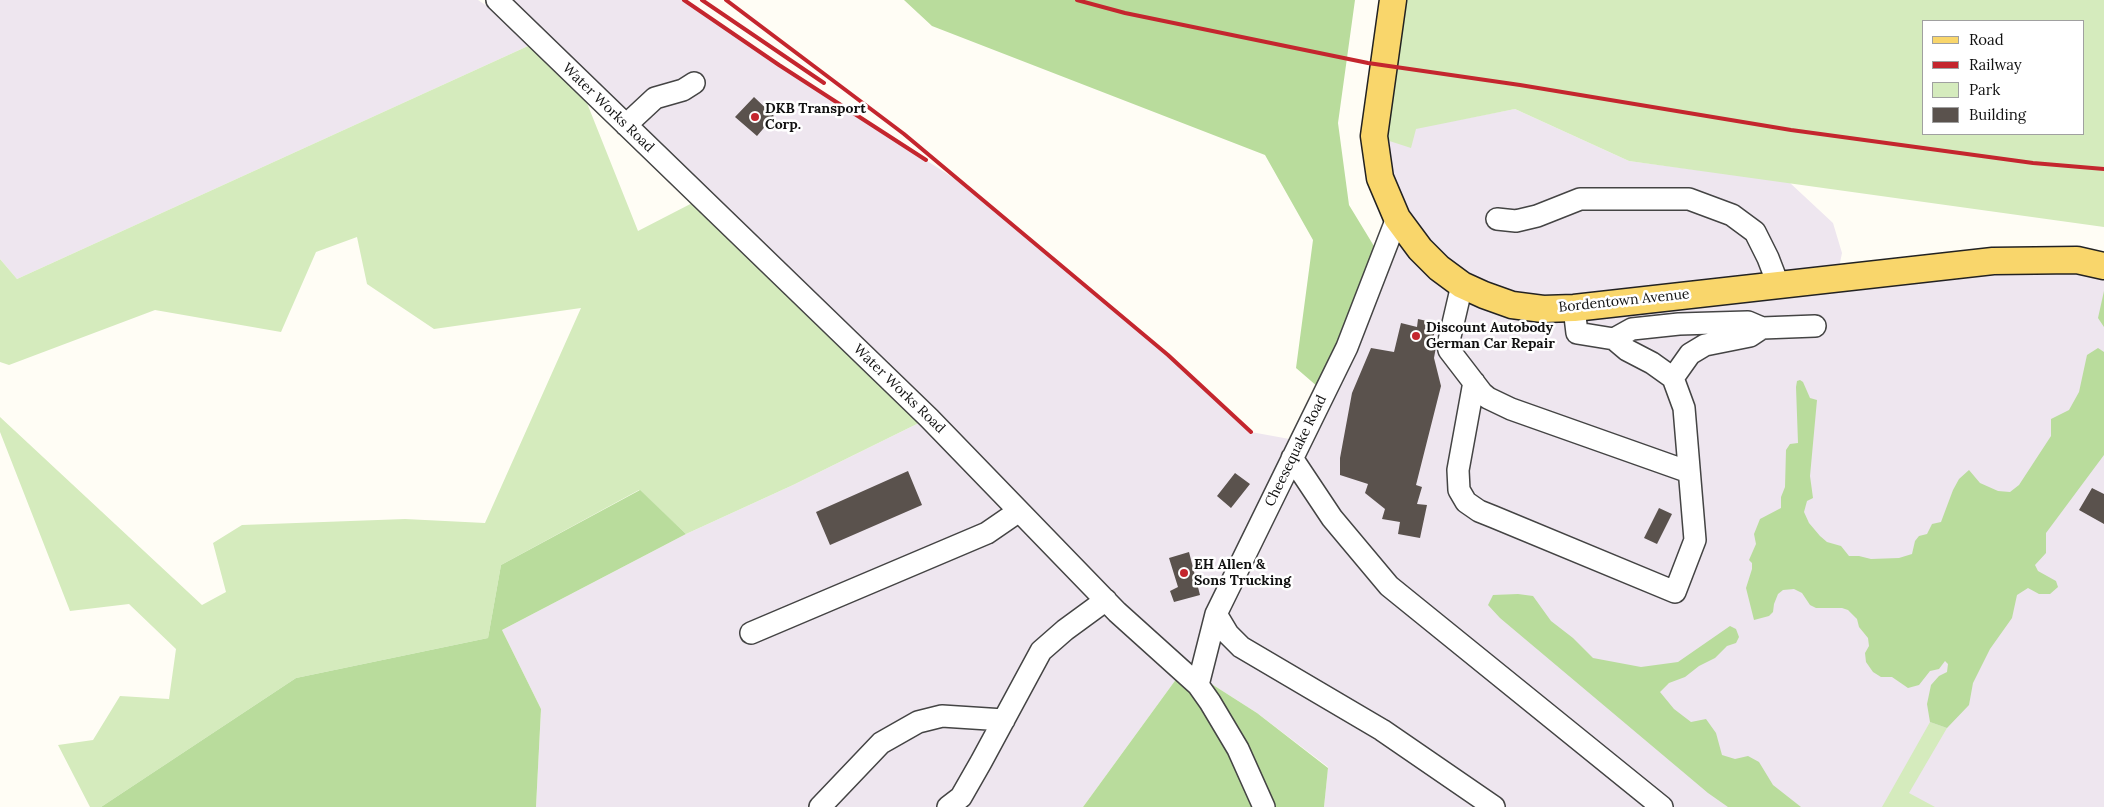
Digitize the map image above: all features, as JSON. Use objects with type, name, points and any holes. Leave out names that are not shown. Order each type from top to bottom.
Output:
[{"type":"main road","name":"Bordentown Avenue","points":[[1393,0],[1374,136],[1380,178],[1397,218],[1420,249],[1439,268],[1462,285],[1512,305],[1543,309],[1574,308],[1993,261],[2077,260],[2104,266]]},
{"type":"street","name":"Water Works Road","points":[[497,0],[922,412],[1106,600],[1198,685],[1238,749],[1264,807]]},
{"type":"street","points":[[626,125],[655,98],[683,90],[694,83]]},
{"type":"street","points":[[1497,219],[1516,221],[1537,216],[1580,199],[1689,199],[1732,215],[1755,232],[1778,284]]},
{"type":"street","name":"Cheesequake Road","points":[[1198,685],[1216,614],[1347,347],[1397,218]]},
{"type":"street","points":[[1462,285],[1448,345],[1449,350],[1482,393],[1496,403],[1689,472]]},
{"type":"street","points":[[1474,382],[1458,470],[1459,490],[1466,502],[1486,514],[1675,592],[1696,540],[1684,408],[1673,378],[1652,363],[1627,350],[1614,339],[1578,333],[1574,308]]},
{"type":"street","points":[[1614,339],[1632,329],[1679,324],[1748,322],[1762,328],[1815,326]]},
{"type":"street","points":[[1673,378],[1690,354],[1705,345],[1750,336],[1762,328]]},
{"type":"street","points":[[1292,458],[1332,518],[1388,586],[1662,807]]},
{"type":"street","points":[[751,633],[987,533],[1020,511]]},
{"type":"street","points":[[948,807],[961,797],[1041,651],[1065,630],[1106,600]]},
{"type":"street","points":[[1216,614],[1228,634],[1241,647],[1382,730],[1494,807]]},
{"type":"street","points":[[820,807],[881,743],[918,722],[942,716],[1004,720]]},
{"type":"shaded area","points":[[0,0],[478,0],[539,41],[17,279],[0,259]]},
{"type":"shaded area","points":[[500,0],[684,0],[779,65],[969,188],[1168,355],[1251,432],[1295,440],[1397,218],[1374,136],[1515,109],[1629,161],[1789,182],[1833,223],[1842,253],[1837,277],[2104,266],[2104,807],[1324,807],[1328,767],[1257,713],[1185,667],[1083,807],[536,807],[541,709],[502,630],[686,534],[793,485],[929,418]]},
{"type":"green space","points":[[904,0],[1355,0],[1338,123],[1349,205],[1380,256],[1325,393],[1296,368],[1313,240],[1265,155],[932,26]]},
{"type":"green space","points":[[1393,0],[2104,0],[2104,227],[1629,161],[1515,109],[1416,129],[1411,148],[1374,136]]},
{"type":"green space","points":[[539,41],[577,78],[638,231],[702,198],[929,418],[793,485],[686,534],[639,490],[501,565],[488,638],[296,678],[101,807],[90,807],[58,745],[93,740],[120,696],[169,699],[176,649],[129,604],[70,611],[0,432],[0,417],[202,605],[226,592],[213,543],[242,525],[405,519],[485,523],[581,308],[434,329],[367,284],[357,237],[316,252],[281,332],[155,310],[9,365],[0,362],[0,259],[17,279]]},
{"type":"green space","points":[[2104,291],[2104,327],[2098,318]]},
{"type":"green space","points":[[2098,348],[2104,352],[2104,455],[2046,533],[2046,553],[2035,565],[2038,571],[2056,581],[2058,587],[2050,594],[2039,594],[2028,588],[2017,595],[2012,618],[1990,649],[1973,683],[1969,705],[1947,728],[1930,722],[1927,704],[1931,685],[1939,676],[1947,672],[1948,664],[1945,661],[1939,669],[1930,671],[1919,685],[1908,688],[1892,677],[1881,677],[1873,672],[1866,662],[1865,653],[1869,646],[1868,638],[1859,627],[1857,619],[1848,610],[1842,608],[1816,608],[1810,605],[1802,593],[1794,589],[1783,590],[1778,594],[1773,612],[1769,616],[1754,620],[1746,588],[1752,569],[1752,563],[1749,560],[1756,544],[1754,534],[1760,519],[1781,508],[1781,497],[1785,487],[1786,450],[1790,444],[1798,443],[1797,381],[1803,382],[1810,398],[1817,400],[1810,476],[1813,498],[1807,501],[1804,512],[1809,523],[1827,542],[1841,546],[1849,556],[1871,559],[1899,558],[1912,554],[1915,541],[1919,536],[1927,534],[1932,524],[1941,522],[1953,490],[1959,479],[1969,470],[1980,483],[1998,491],[2010,492],[2019,485],[2051,436],[2051,419],[2069,410],[2079,392],[2087,355]]},
{"type":"green space","points":[[640,490],[686,534],[502,630],[541,709],[536,807],[101,807],[296,678],[488,638],[501,565]]},
{"type":"green space","points":[[1518,594],[1533,596],[1551,621],[1573,638],[1593,658],[1641,667],[1678,662],[1730,626],[1736,629],[1739,637],[1736,643],[1727,646],[1715,658],[1699,666],[1685,677],[1669,683],[1660,692],[1674,709],[1691,722],[1706,719],[1716,733],[1722,755],[1735,759],[1748,756],[1759,762],[1773,785],[1801,807],[1728,807],[1708,793],[1500,618],[1488,605],[1493,595]]},
{"type":"green space","points":[[1185,667],[1257,713],[1328,768],[1324,807],[1083,807]]},
{"type":"green space","points":[[1930,722],[1947,728],[1909,793],[1935,807],[1882,807]]},
{"type":"building","name":"DKB Transport Corp.","points":[[754,97],[774,116],[757,136],[735,117]]},
{"type":"building","points":[[1418,319],[1436,323],[1432,346],[1436,347],[1434,358],[1441,386],[1416,485],[1422,487],[1417,504],[1427,505],[1420,538],[1398,534],[1400,522],[1382,519],[1385,509],[1365,493],[1368,484],[1340,475],[1340,458],[1352,393],[1371,348],[1394,352],[1401,323],[1417,327]]},
{"type":"building","points":[[908,471],[922,505],[830,545],[816,512]]},
{"type":"building","points":[[1235,473],[1250,484],[1231,508],[1217,496]]},
{"type":"building","points":[[2092,488],[2104,494],[2104,524],[2079,510]]},
{"type":"building","points":[[1659,508],[1672,514],[1657,544],[1644,538]]},
{"type":"building","name":"EH Allen & Sons Trucking","points":[[1189,552],[1200,595],[1174,602],[1170,591],[1178,587],[1169,558]]},
{"type":"railway","points":[[684,0],[779,65],[926,160]]},
{"type":"railway","points":[[702,0],[824,83]]},
{"type":"railway","points":[[726,0],[904,134],[1168,355],[1251,432]]},
{"type":"railway","points":[[1077,0],[1125,13],[1368,63],[1520,85],[1791,130],[2033,163],[2104,169]]},
{"type":"place","name":"DKB Transport Corp.","points":[[755,117]]},
{"type":"place","name":"Discount Autobody German Car Repair","points":[[1416,336]]},
{"type":"place","name":"EH Allen & Sons Trucking","points":[[1184,573]]}]
